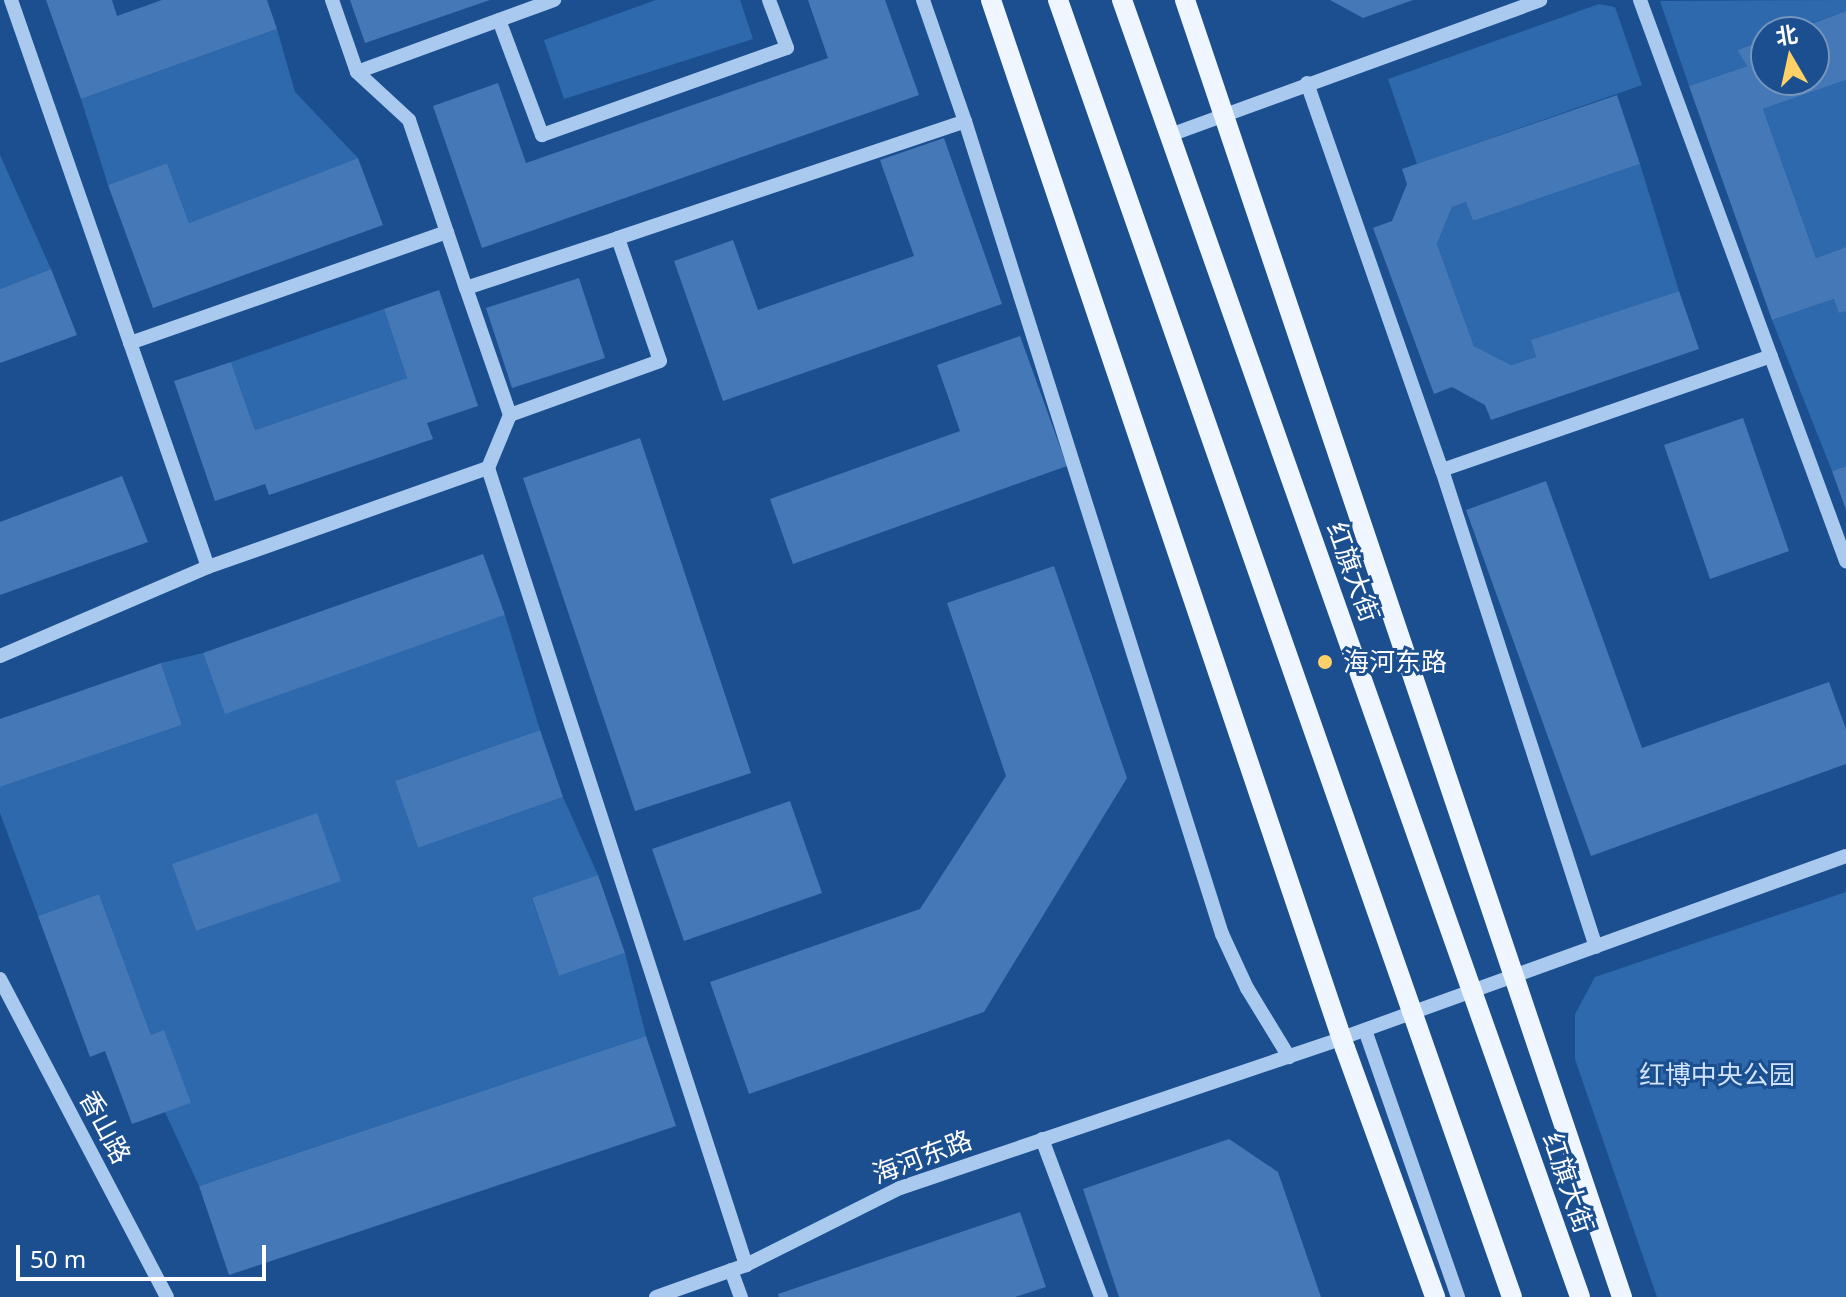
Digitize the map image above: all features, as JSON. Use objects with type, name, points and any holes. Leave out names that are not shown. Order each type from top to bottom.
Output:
[{"type":"main road","points":[[991,0],[1342,1038],[1435,1297]]},
{"type":"main road","points":[[1058,0],[1415,1012],[1512,1297]]},
{"type":"main road","name":"红旗大街","points":[[1122,0],[1580,1297]]},
{"type":"main road","name":"红旗大街","points":[[1185,0],[1622,1297]]},
{"type":"street","points":[[11,0],[208,567]]},
{"type":"street","points":[[332,0],[357,72],[409,120],[510,415],[488,468],[746,1265]]},
{"type":"street","points":[[357,72],[554,0]]},
{"type":"street","points":[[499,20],[542,135],[787,48],[769,0]]},
{"type":"street","points":[[923,0],[965,121],[1222,934],[1247,988],[1289,1057]]},
{"type":"street","points":[[1170,135],[1540,0]]},
{"type":"street","points":[[1640,0],[1846,561]]},
{"type":"street","points":[[1307,83],[1442,470],[1596,947]]},
{"type":"street","points":[[466,288],[965,121]]},
{"type":"street","points":[[130,343],[447,232]]},
{"type":"street","points":[[510,415],[660,361],[618,238]]},
{"type":"street","points":[[1442,470],[1771,356]]},
{"type":"street","points":[[0,656],[208,567],[488,468]]},
{"type":"street","name":"海河东路","points":[[656,1297],[746,1265],[900,1188],[1289,1057],[1846,856]]},
{"type":"street","name":"香山路","points":[[0,979],[167,1297]]},
{"type":"street","points":[[1365,1030],[1458,1297]]},
{"type":"street","points":[[1042,1139],[1101,1297]]},
{"type":"street","points":[[731,1270],[741,1297]]},
{"type":"green space","points":[[656,0],[740,0],[753,39],[564,99],[544,40]]},
{"type":"green space","points":[[1846,0],[1846,11],[1830,17],[1750,16],[1750,46],[1737,50],[1747,66],[1689,86],[1660,1]]},
{"type":"green space","points":[[1599,4],[1615,7],[1642,85],[1417,164],[1388,79]]},
{"type":"green space","points":[[277,29],[295,92],[358,158],[189,223],[167,163],[108,185],[81,99]]},
{"type":"green space","points":[[1846,80],[1846,247],[1816,258],[1763,109],[1800,96],[1830,96],[1830,86]]},
{"type":"green space","points":[[0,155],[51,269],[0,289]]},
{"type":"green space","points":[[1640,164],[1679,291],[1532,340],[1536,357],[1511,365],[1474,346],[1437,244],[1452,207],[1466,202],[1473,221]]},
{"type":"green space","points":[[1834,299],[1846,311],[1846,466],[1832,471],[1772,320]]},
{"type":"green space","points":[[384,309],[407,378],[255,430],[231,362]]},
{"type":"green space","points":[[505,615],[540,730],[395,781],[418,848],[563,797],[598,875],[532,899],[559,976],[625,953],[646,1036],[199,1186],[165,1112],[190,1103],[151,1035],[99,894],[38,916],[0,813],[0,787],[182,725],[161,663],[203,653],[225,713]],"holes":[[[173,864],[341,880],[196,931]]]},
{"type":"green space","name":"红博中央公园","points":[[1846,892],[1846,1297],[1657,1297],[1575,1059],[1575,1014],[1595,977]]},
{"type":"building","points":[[46,0],[112,0],[117,16],[162,0],[267,0],[277,29],[81,99]]},
{"type":"building","points":[[350,0],[490,0],[365,43]]},
{"type":"building","points":[[808,0],[885,0],[919,95],[482,248],[433,106],[498,83],[526,163],[828,58]]},
{"type":"building","points":[[1330,0],[1413,0],[1363,18]]},
{"type":"building","points":[[1846,11],[1846,80],[1830,86],[1830,17]]},
{"type":"building","points":[[1750,46],[1750,96],[1800,96],[1763,109],[1816,258],[1846,247],[1846,311],[1839,313],[1834,299],[1772,320],[1689,86],[1747,66],[1737,50]]},
{"type":"building","points":[[1617,95],[1640,164],[1473,221],[1466,202],[1452,207],[1437,244],[1474,346],[1511,365],[1536,357],[1531,340],[1679,291],[1699,349],[1491,420],[1485,405],[1452,387],[1434,394],[1373,228],[1392,221],[1407,184],[1402,169]]},
{"type":"building","points":[[944,138],[1002,304],[723,401],[674,261],[733,240],[758,310],[914,256],[880,160]]},
{"type":"building","points":[[358,158],[383,225],[153,308],[108,185],[167,163],[189,223]]},
{"type":"building","points":[[51,269],[77,335],[0,363],[0,289]]},
{"type":"building","points":[[579,278],[605,358],[512,388],[486,308]]},
{"type":"building","points":[[439,290],[478,406],[427,423],[433,439],[269,495],[265,484],[215,501],[174,381],[231,362],[255,430],[407,378],[384,309]]},
{"type":"building","points":[[1020,336],[1067,466],[793,564],[770,499],[960,431],[937,365]]},
{"type":"building","points":[[1743,418],[1789,551],[1710,579],[1664,445]]},
{"type":"building","points":[[640,438],[751,773],[635,811],[523,478]]},
{"type":"building","points":[[1846,466],[1846,510],[1832,471]]},
{"type":"building","points":[[122,476],[148,542],[0,595],[0,522]]},
{"type":"building","points":[[1546,481],[1642,748],[1829,682],[1846,729],[1846,764],[1591,856],[1466,510]]},
{"type":"building","points":[[483,554],[505,615],[225,714],[203,653]]},
{"type":"building","points":[[1054,566],[1127,778],[984,1012],[749,1094],[710,982],[920,909],[1006,776],[947,603]]},
{"type":"building","points":[[161,663],[182,725],[0,787],[0,719]]},
{"type":"building","points":[[540,730],[563,797],[418,848],[395,781]]},
{"type":"building","points":[[790,801],[822,893],[684,941],[652,849]]},
{"type":"building","points":[[317,813],[341,881],[196,931],[172,864]]},
{"type":"building","points":[[598,875],[625,953],[559,976],[532,898]]},
{"type":"building","points":[[99,894],[151,1035],[164,1030],[191,1103],[132,1124],[105,1051],[90,1057],[38,916]]},
{"type":"building","points":[[646,1036],[676,1126],[229,1275],[199,1186]]},
{"type":"building","points":[[1229,1139],[1278,1172],[1321,1297],[1119,1297],[1083,1189]]},
{"type":"building","points":[[1020,1212],[1046,1287],[1015,1297],[779,1297],[778,1294]]},
{"type":"place","name":"海河东路","points":[[1325,662]]}]
